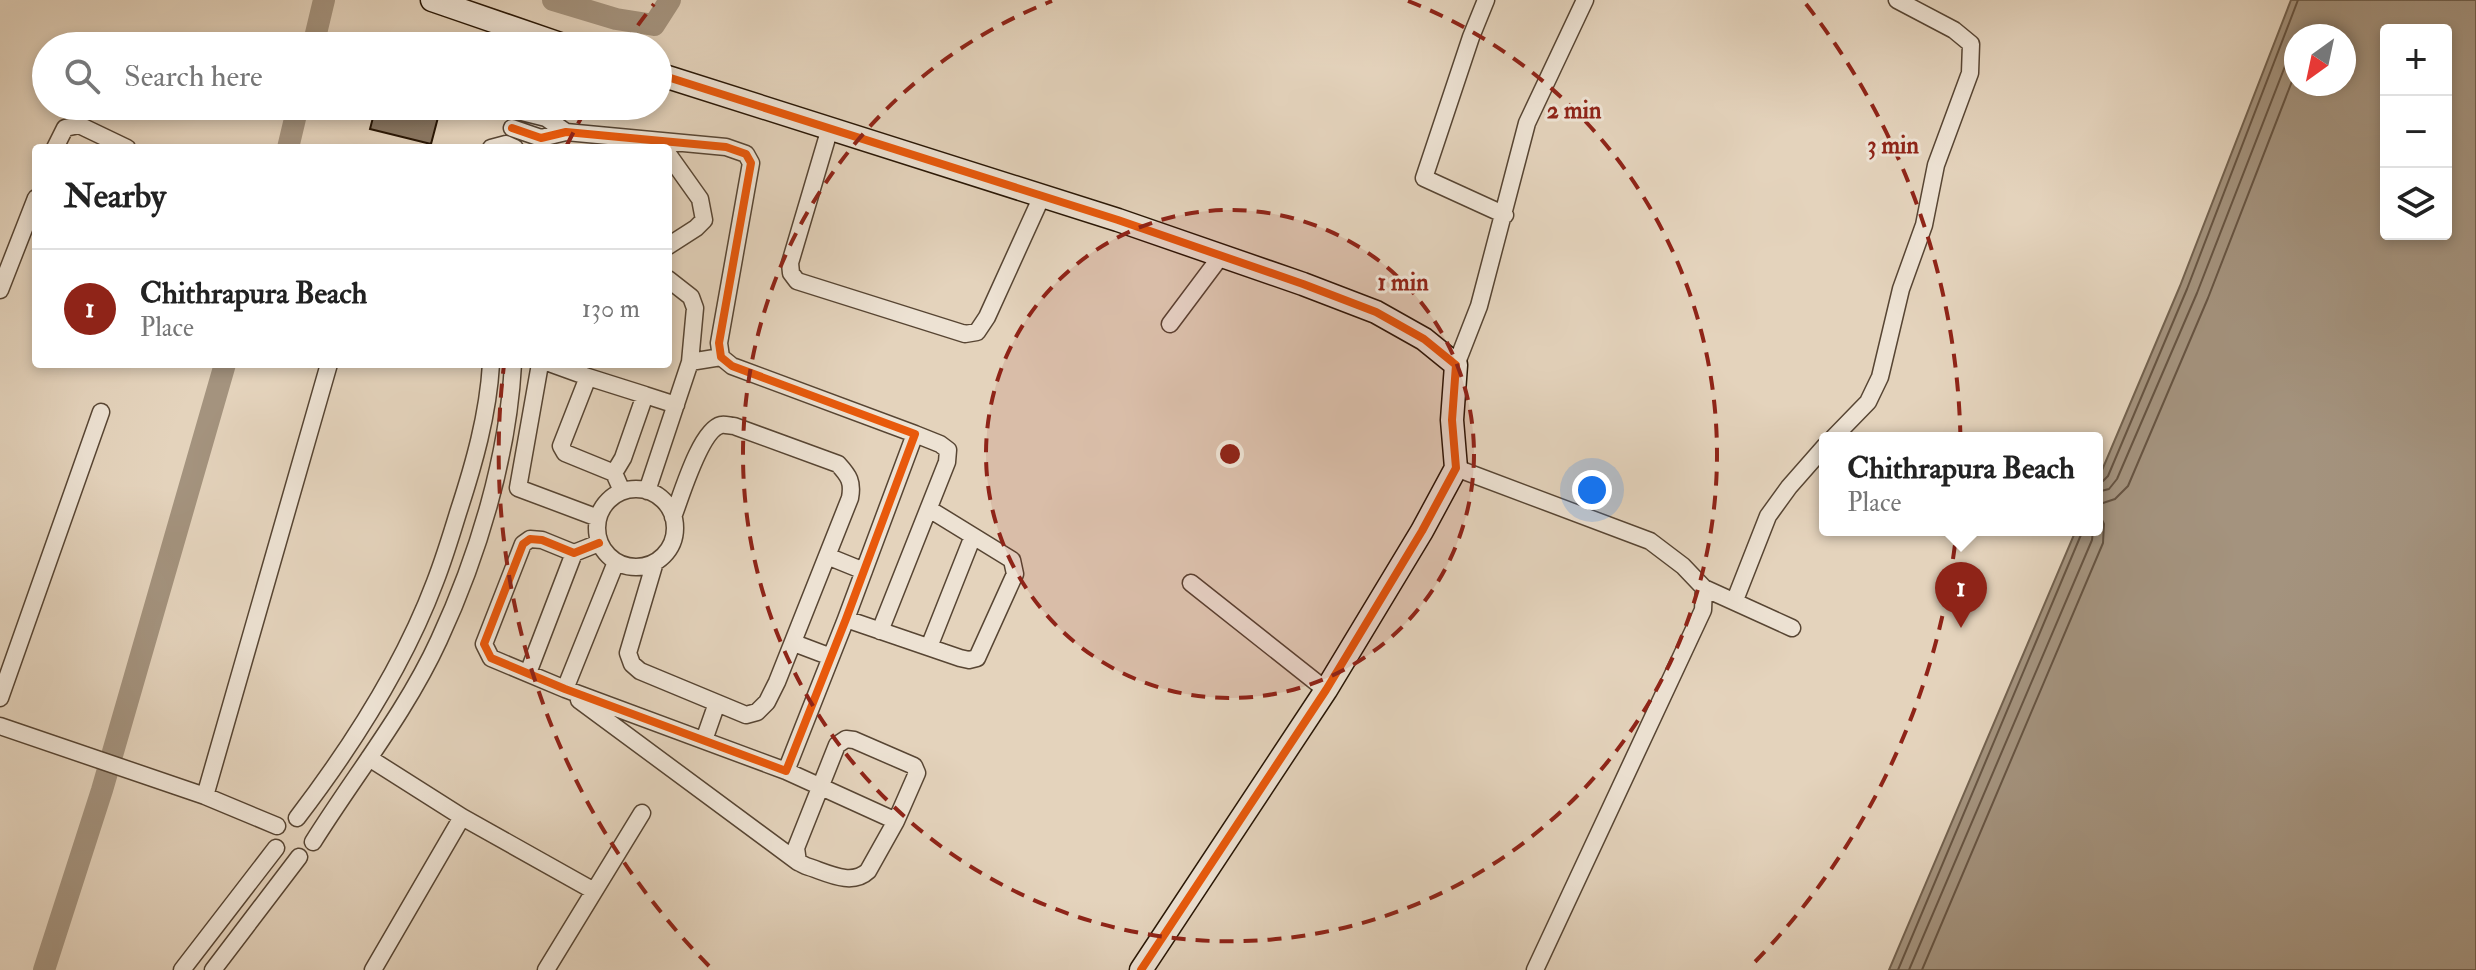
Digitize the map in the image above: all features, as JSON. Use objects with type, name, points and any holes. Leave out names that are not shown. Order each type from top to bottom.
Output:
[{"type":"street","points":[[432,0],[515,32]]},
{"type":"street","points":[[1486,0],[1424,178],[1505,215]]},
{"type":"street","points":[[1141,970],[1326,690],[1422,531],[1456,468],[1452,420],[1456,365],[1479,306],[1527,123],[1585,0]]},
{"type":"street","points":[[1839,432],[1868,402],[1880,377],[1901,289],[1924,225],[1936,165],[1970,73],[1971,44],[1954,30],[1897,0]]},
{"type":"street","points":[[672,78],[1042,196],[1376,312],[1424,339],[1456,365]]},
{"type":"street","points":[[515,120],[506,142],[541,138],[624,144]]},
{"type":"street","points":[[547,120],[557,139]]},
{"type":"street","points":[[57,144],[65,128],[79,125],[119,144]]},
{"type":"street","points":[[830,128],[790,263],[791,273],[797,281],[965,334],[977,332],[987,317],[1042,196]]},
{"type":"street","points":[[672,147],[734,148],[746,154],[751,163],[719,343],[721,357],[732,366],[915,434],[948,450],[947,462],[880,631]]},
{"type":"street","points":[[672,159],[700,199],[704,220],[672,243]]},
{"type":"street","points":[[0,290],[32,208]]},
{"type":"street","points":[[1170,324],[1221,256]]},
{"type":"street","points":[[647,491],[690,362],[695,308],[691,297],[672,282]]},
{"type":"street","points":[[690,362],[721,357]]},
{"type":"street","points":[[205,796],[328,368]]},
{"type":"street","points":[[297,818],[332,774],[389,681],[436,582],[471,472],[489,390],[491,368]]},
{"type":"street","points":[[213,970],[299,857],[310,850],[439,641],[472,555],[496,479],[508,421],[513,368]]},
{"type":"street","points":[[518,488],[539,368]]},
{"type":"street","points":[[563,368],[676,405]]},
{"type":"street","points":[[588,377],[561,446],[565,453],[614,473],[622,491]]},
{"type":"street","points":[[614,473],[623,458],[645,395]]},
{"type":"street","points":[[0,698],[101,412]]},
{"type":"street","points":[[655,562],[628,653],[632,664],[640,671],[746,715],[757,712],[767,702],[794,643],[850,498],[852,485],[849,476],[838,464],[734,426],[720,425],[711,431],[699,450],[673,517]]},
{"type":"street","points":[[786,771],[915,434]]},
{"type":"street","points":[[1735,600],[1768,516],[1819,452]]},
{"type":"street","points":[[1456,468],[1650,541],[1683,566],[1704,588],[1792,628]]},
{"type":"street","points":[[471,472],[598,518]]},
{"type":"street","points":[[622,491],[647,491],[667,505],[673,517],[675,530],[672,543],[665,554],[642,567],[629,567],[616,562],[599,543],[596,531],[598,518],[603,507],[622,491]]},
{"type":"street","points":[[846,619],[960,658],[977,658],[1015,574],[1012,560],[929,509]]},
{"type":"street","points":[[929,647],[973,536]]},
{"type":"street","points":[[599,543],[574,553],[542,540],[530,539],[523,544],[484,644],[491,658],[565,689],[786,771],[896,821]]},
{"type":"street","points":[[528,673],[574,553]]},
{"type":"street","points":[[827,556],[864,571]]},
{"type":"street","points":[[565,689],[616,562]]},
{"type":"street","points":[[1191,583],[1326,690]]},
{"type":"street","points":[[1535,970],[1703,610],[1704,588]]},
{"type":"street","points":[[794,643],[831,657]]},
{"type":"street","points":[[565,689],[798,862],[852,880],[868,871],[896,821],[917,773],[914,766],[854,740],[846,739],[837,745],[796,848],[798,862]]},
{"type":"street","points":[[704,740],[717,703]]},
{"type":"street","points":[[0,726],[205,796],[277,826]]},
{"type":"street","points":[[369,758],[462,817],[594,891]]},
{"type":"street","points":[[546,970],[642,813]]},
{"type":"street","points":[[373,970],[462,817]]},
{"type":"street","points":[[299,857],[286,857],[276,848],[273,835],[277,826],[285,820],[297,818],[308,825],[313,842]]},
{"type":"street","points":[[182,970],[276,848]]},
{"type":"water","points":[[2291,0],[2476,0],[2476,970],[1889,970],[2073,536],[2103,536],[2103,468],[2180,286]]},
{"type":"building","points":[[372,120],[437,120],[431,144],[370,129]]},
{"type":"waterway","points":[[316,32],[324,0]]},
{"type":"waterway","points":[[553,0],[616,19],[654,25],[670,0]]},
{"type":"waterway","points":[[289,144],[295,120]]},
{"type":"waterway","points":[[44,970],[102,790],[224,368]]},
{"type":"cycle path","points":[[672,78],[1118,220],[1303,284],[1376,312],[1424,339],[1456,365],[1452,420],[1456,468],[1422,531],[1326,690],[1141,970]]},
{"type":"cycle path","points":[[512,128],[541,138],[566,132],[726,147],[746,154],[751,163],[719,343],[721,357],[732,366],[915,434],[786,771],[565,689],[491,658],[484,644],[523,544],[530,539],[542,540],[574,553],[599,543]]},
{"type":"place","name":"Chithrapura Beach","points":[[1961,628]]}]
